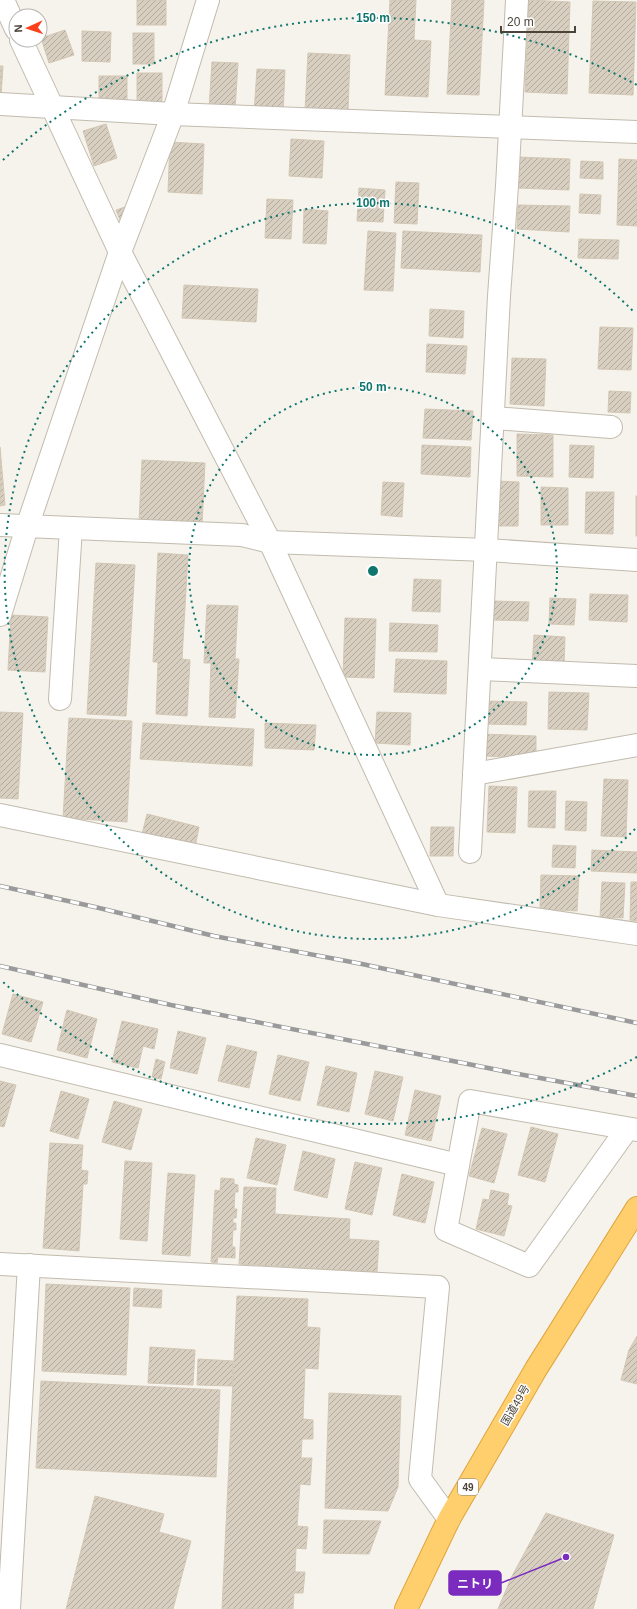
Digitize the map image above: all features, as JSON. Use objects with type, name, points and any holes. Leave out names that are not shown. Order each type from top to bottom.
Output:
[{"type":"highway","name":"国道49号","points":[[406,1609],[449,1519],[536,1369],[637,1208]]},
{"type":"street","points":[[3,0],[8,11]]},
{"type":"street","points":[[0,615],[27,527],[120,252],[173,114],[208,0]]},
{"type":"street","points":[[470,852],[517,0]]},
{"type":"street","points":[[25,48],[120,252],[270,542],[438,905]]},
{"type":"street","points":[[0,104],[173,114],[637,132]]},
{"type":"street","points":[[494,418],[611,427]]},
{"type":"street","points":[[0,525],[242,535],[270,542],[486,550],[637,560]]},
{"type":"street","points":[[60,699],[71,528]]},
{"type":"street","points":[[480,669],[636,676]]},
{"type":"street","points":[[474,774],[637,745]]},
{"type":"street","points":[[0,815],[438,905],[637,934]]},
{"type":"street","points":[[0,1055],[458,1164]]},
{"type":"street","points":[[470,1100],[632,1129],[529,1266],[446,1230],[458,1164],[470,1100]]},
{"type":"street","points":[[0,1264],[438,1287],[420,1479],[449,1519]]},
{"type":"street","points":[[9,1609],[29,1265]]},
{"type":"building","points":[[137,0],[166,0],[166,25],[137,25]]},
{"type":"building","points":[[390,0],[416,0],[414,40],[431,41],[428,97],[385,95]]},
{"type":"building","points":[[452,0],[484,0],[479,95],[447,94]]},
{"type":"building","points":[[529,0],[570,2],[567,94],[525,92]]},
{"type":"building","points":[[593,1],[636,2],[633,95],[589,93]]},
{"type":"building","points":[[65,30],[74,55],[49,63],[44,48],[48,48],[48,36]]},
{"type":"building","points":[[82,31],[111,32],[110,62],[82,61]]},
{"type":"building","points":[[133,33],[154,33],[154,64],[133,64]]},
{"type":"building","points":[[308,53],[350,55],[348,112],[305,110]]},
{"type":"building","points":[[212,62],[238,63],[235,110],[209,108]]},
{"type":"building","points":[[0,66],[3,66],[1,96],[0,96]]},
{"type":"building","points":[[257,69],[285,70],[283,115],[254,113]]},
{"type":"building","points":[[137,73],[162,73],[162,108],[137,108]]},
{"type":"building","points":[[99,76],[127,76],[127,107],[99,107]]},
{"type":"building","points":[[106,124],[117,158],[94,166],[83,131]]},
{"type":"building","points":[[291,139],[324,141],[322,178],[289,176]]},
{"type":"building","points":[[170,142],[204,144],[202,194],[168,192]]},
{"type":"building","points":[[518,157],[570,159],[569,190],[516,188]]},
{"type":"building","points":[[619,159],[637,160],[637,226],[617,225]]},
{"type":"building","points":[[581,161],[603,162],[603,179],[580,178]]},
{"type":"building","points":[[396,182],[419,183],[417,224],[394,223]]},
{"type":"building","points":[[359,188],[385,190],[383,222],[357,221]]},
{"type":"building","points":[[580,194],[601,195],[600,214],[579,213]]},
{"type":"building","points":[[267,199],[293,200],[291,239],[265,238]]},
{"type":"building","points":[[518,205],[570,206],[569,232],[517,229]]},
{"type":"building","points":[[125,207],[129,217],[120,220],[116,210]]},
{"type":"building","points":[[304,209],[328,211],[326,244],[303,243]]},
{"type":"building","points":[[368,231],[396,233],[393,291],[364,290]]},
{"type":"building","points":[[403,231],[482,235],[480,272],[401,268]]},
{"type":"building","points":[[579,239],[619,240],[618,259],[578,258]]},
{"type":"building","points":[[184,285],[258,289],[256,322],[182,318]]},
{"type":"building","points":[[430,309],[464,311],[463,338],[429,336]]},
{"type":"building","points":[[600,327],[633,328],[631,370],[598,369]]},
{"type":"building","points":[[427,344],[467,346],[465,374],[426,372]]},
{"type":"building","points":[[512,358],[546,359],[544,406],[510,404]]},
{"type":"building","points":[[609,391],[631,392],[630,413],[608,412]]},
{"type":"building","points":[[425,409],[473,411],[471,440],[423,438]]},
{"type":"building","points":[[517,434],[553,435],[553,477],[517,476]]},
{"type":"building","points":[[422,445],[471,447],[470,477],[421,474]]},
{"type":"building","points":[[570,445],[594,446],[593,478],[569,477]]},
{"type":"building","points":[[0,447],[5,505],[0,506]]},
{"type":"building","points":[[142,460],[205,463],[202,525],[139,522]]},
{"type":"building","points":[[498,481],[519,482],[518,526],[497,526]]},
{"type":"building","points":[[383,482],[404,483],[402,517],[381,515]]},
{"type":"building","points":[[541,487],[568,488],[568,525],[541,525]]},
{"type":"building","points":[[586,492],[614,492],[613,534],[585,533]]},
{"type":"building","points":[[637,496],[637,536],[636,536]]},
{"type":"building","points":[[158,553],[188,555],[182,659],[190,660],[187,716],[156,714],[158,662],[153,662]]},
{"type":"building","points":[[96,563],[135,565],[126,716],[87,714]]},
{"type":"building","points":[[414,579],[441,580],[440,612],[412,611]]},
{"type":"building","points":[[590,594],[628,595],[627,622],[589,620]]},
{"type":"building","points":[[550,598],[576,599],[574,625],[549,624]]},
{"type":"building","points":[[494,601],[529,602],[528,621],[493,620]]},
{"type":"building","points":[[207,605],[238,606],[235,659],[239,659],[235,718],[209,717],[211,663],[204,663]]},
{"type":"building","points":[[11,615],[48,617],[45,672],[8,670]]},
{"type":"building","points":[[345,618],[376,619],[374,678],[343,677]]},
{"type":"building","points":[[390,623],[438,625],[437,652],[389,651]]},
{"type":"building","points":[[534,635],[565,637],[564,668],[532,667]]},
{"type":"building","points":[[396,659],[447,661],[446,694],[394,692]]},
{"type":"building","points":[[549,692],[589,693],[587,730],[548,729]]},
{"type":"building","points":[[487,701],[527,702],[526,725],[485,724]]},
{"type":"building","points":[[0,712],[23,713],[18,799],[0,798]]},
{"type":"building","points":[[377,712],[411,713],[410,745],[375,743]]},
{"type":"building","points":[[69,718],[132,721],[127,822],[63,818]]},
{"type":"building","points":[[143,723],[254,729],[252,766],[140,759]]},
{"type":"building","points":[[265,723],[316,725],[314,750],[265,748]]},
{"type":"building","points":[[481,734],[536,736],[536,758],[480,756]]},
{"type":"building","points":[[604,779],[628,780],[626,837],[601,836]]},
{"type":"building","points":[[489,786],[517,787],[515,833],[487,832]]},
{"type":"building","points":[[529,791],[556,791],[555,828],[528,827]]},
{"type":"building","points":[[566,801],[587,802],[586,831],[565,830]]},
{"type":"building","points":[[147,814],[199,827],[195,847],[142,834]]},
{"type":"building","points":[[431,827],[454,827],[453,856],[430,856]]},
{"type":"building","points":[[553,845],[576,846],[575,868],[552,867]]},
{"type":"building","points":[[592,850],[637,852],[637,873],[591,871]]},
{"type":"building","points":[[541,875],[579,876],[577,911],[540,909]]},
{"type":"building","points":[[602,882],[625,883],[623,918],[600,917]]},
{"type":"building","points":[[631,882],[637,882],[637,921],[630,920]]},
{"type":"building","points":[[13,994],[43,1002],[31,1042],[2,1034]]},
{"type":"building","points":[[67,1010],[97,1019],[87,1058],[57,1050]]},
{"type":"building","points":[[122,1021],[158,1029],[154,1049],[143,1046],[138,1068],[112,1062]]},
{"type":"building","points":[[178,1031],[206,1038],[197,1074],[170,1068]]},
{"type":"building","points":[[227,1045],[257,1052],[249,1088],[218,1081]]},
{"type":"building","points":[[278,1055],[309,1062],[300,1101],[269,1094]]},
{"type":"building","points":[[156,1059],[165,1062],[161,1079],[152,1077]]},
{"type":"building","points":[[326,1066],[357,1073],[349,1112],[317,1105]]},
{"type":"building","points":[[375,1071],[403,1077],[393,1121],[365,1114]]},
{"type":"building","points":[[0,1081],[16,1085],[4,1127],[0,1126]]},
{"type":"building","points":[[415,1090],[441,1096],[431,1141],[405,1135]]},
{"type":"building","points":[[61,1091],[89,1099],[78,1139],[50,1131]]},
{"type":"building","points":[[114,1101],[142,1109],[131,1150],[102,1142]]},
{"type":"building","points":[[531,1127],[558,1134],[545,1182],[518,1175]]},
{"type":"building","points":[[482,1128],[507,1134],[494,1183],[469,1176]]},
{"type":"building","points":[[256,1138],[286,1145],[277,1185],[247,1178]]},
{"type":"building","points":[[50,1143],[83,1145],[81,1170],[88,1171],[87,1184],[83,1184],[79,1251],[43,1248]]},
{"type":"building","points":[[303,1151],[335,1159],[327,1198],[294,1190]]},
{"type":"building","points":[[125,1161],[152,1163],[147,1241],[120,1239]]},
{"type":"building","points":[[355,1162],[382,1168],[372,1215],[345,1209]]},
{"type":"building","points":[[168,1173],[195,1175],[190,1256],[162,1254]]},
{"type":"building","points":[[402,1174],[434,1182],[425,1223],[393,1215]]},
{"type":"building","points":[[221,1178],[234,1179],[234,1184],[238,1185],[238,1192],[235,1192],[234,1209],[237,1209],[236,1218],[233,1218],[233,1223],[236,1223],[236,1230],[233,1230],[232,1247],[235,1247],[235,1258],[218,1257],[217,1263],[211,1262],[215,1190],[220,1191]]},
{"type":"building","points":[[244,1187],[276,1188],[275,1214],[350,1219],[349,1239],[379,1241],[377,1272],[239,1264]]},
{"type":"building","points":[[491,1190],[509,1194],[507,1205],[512,1206],[504,1236],[476,1229],[483,1199],[489,1200]]},
{"type":"building","points":[[46,1284],[130,1288],[126,1375],[42,1371]]},
{"type":"building","points":[[134,1288],[162,1290],[161,1308],[133,1306]]},
{"type":"building","points":[[237,1296],[308,1299],[307,1327],[320,1328],[318,1369],[305,1368],[303,1419],[313,1420],[313,1439],[302,1439],[301,1458],[312,1458],[310,1485],[300,1484],[297,1526],[308,1527],[306,1549],[296,1548],[295,1572],[305,1572],[303,1593],[294,1593],[293,1609],[222,1609]]},
{"type":"building","points":[[637,1336],[637,1384],[621,1380],[629,1350]]},
{"type":"building","points":[[150,1347],[195,1350],[193,1385],[148,1383]]},
{"type":"building","points":[[198,1359],[233,1361],[232,1386],[197,1385]]},
{"type":"building","points":[[41,1381],[220,1390],[216,1477],[36,1468]]},
{"type":"building","points":[[329,1393],[401,1396],[398,1487],[388,1511],[325,1508]]},
{"type":"building","points":[[95,1496],[164,1514],[159,1532],[191,1541],[173,1609],[66,1609]]},
{"type":"building","points":[[546,1513],[614,1535],[593,1609],[498,1609],[511,1578]]},
{"type":"building","points":[[324,1520],[381,1521],[369,1554],[323,1553]]},
{"type":"railway","points":[[0,886],[214,936],[362,964],[637,1023]]},
{"type":"railway","points":[[0,966],[171,1005],[637,1096]]},
{"type":"place","name":"ニトリ","points":[[566,1557]]}]
